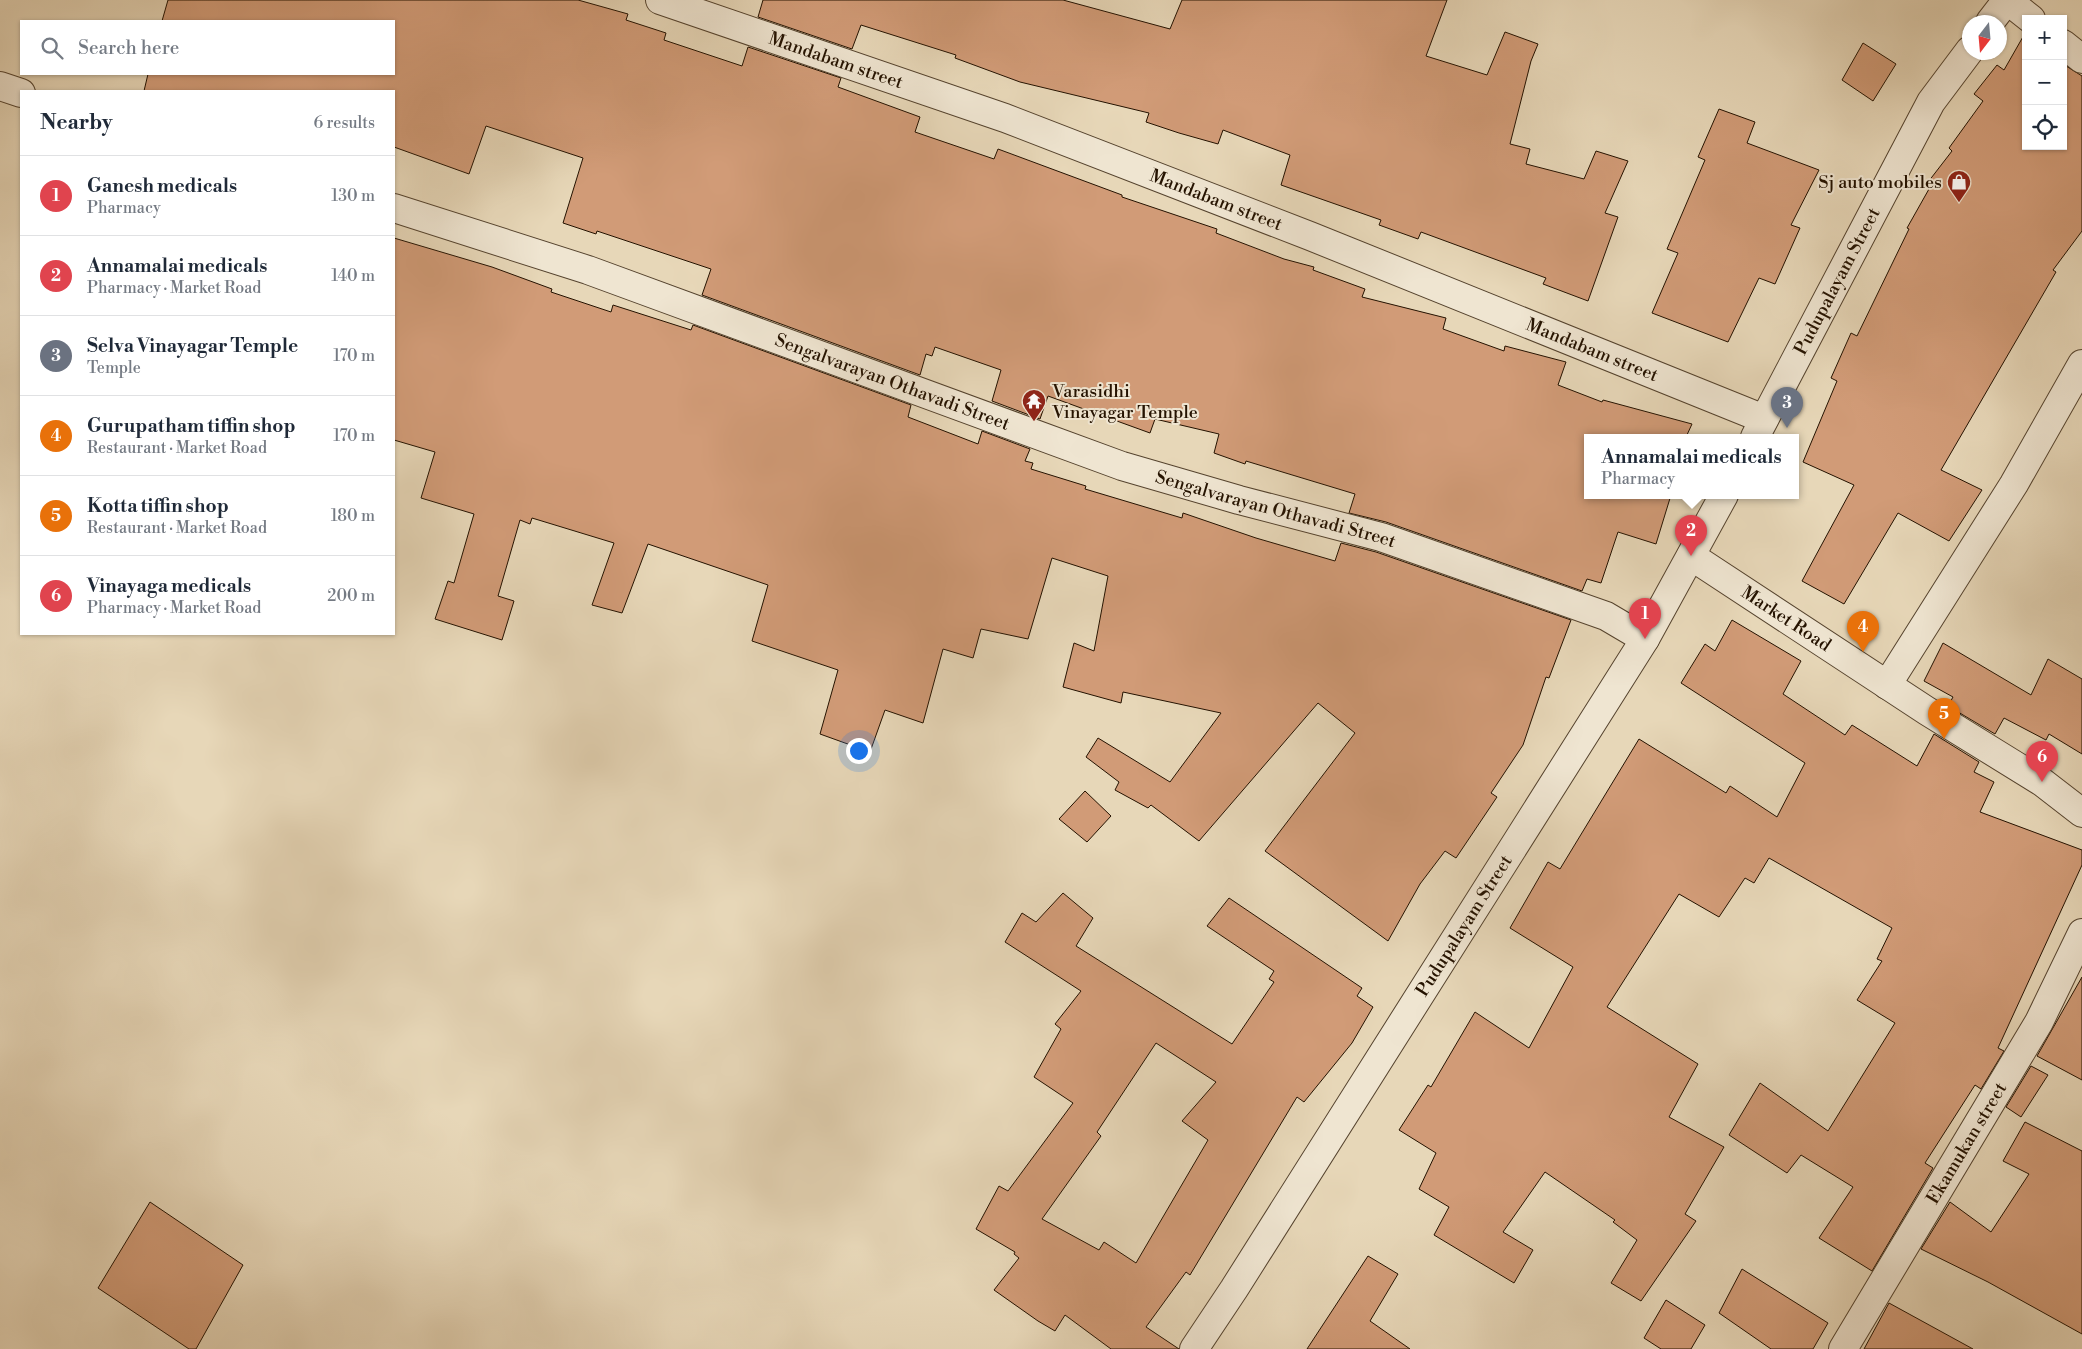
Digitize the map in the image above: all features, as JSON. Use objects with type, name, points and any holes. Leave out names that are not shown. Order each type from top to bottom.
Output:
[{"type":"street","name":"Mandabam street","points":[[660,0],[1005,118],[1310,236],[1759,428]]},
{"type":"street","points":[[1995,15],[2007,0],[2026,15]]},
{"type":"street","points":[[2067,47],[2082,59]]},
{"type":"street","name":"Pudupalayam Street","points":[[1759,428],[1931,102],[1962,60]]},
{"type":"street","points":[[0,86],[20,93]]},
{"type":"street","name":"Sengalvarayan Othavadi Street","points":[[395,208],[588,270],[1122,466],[1239,500],[1381,537],[1606,616],[1645,639]]},
{"type":"street","points":[[1887,684],[2014,484],[2082,364]]},
{"type":"street","name":"Pudupalayam Street","points":[[1194,1349],[1234,1289],[1645,639],[1722,499]]},
{"type":"street","name":"Market Road","points":[[1691,556],[1887,684],[2042,782],[2082,813]]},
{"type":"street","name":"Ekamukan street","points":[[1843,1349],[2039,1022],[2082,932]]},
{"type":"building","points":[[168,0],[578,0],[628,14],[626,20],[666,33],[664,40],[742,66],[748,47],[841,78],[838,87],[920,117],[915,132],[994,159],[998,149],[1122,195],[1122,197],[1217,229],[1216,233],[1284,259],[1314,267],[1313,270],[1365,289],[1362,297],[1446,318],[1443,329],[1504,351],[1505,346],[1566,362],[1558,385],[1602,402],[1603,400],[1692,424],[1687,434],[1584,434],[1584,499],[1670,499],[1656,544],[1618,532],[1601,583],[1587,579],[1582,591],[1386,522],[1349,513],[1355,494],[1246,461],[1245,464],[1214,453],[1219,434],[1155,419],[1150,433],[1048,396],[1040,419],[992,401],[1001,370],[935,347],[932,356],[926,354],[920,375],[702,295],[711,269],[597,231],[596,234],[563,223],[583,158],[486,126],[469,174],[395,147],[395,90],[144,90],[148,75],[395,75],[395,20],[162,20]]},
{"type":"building","points":[[763,0],[1063,0],[1170,29],[1182,0],[1447,0],[1426,56],[1487,75],[1505,32],[1538,44],[1531,61],[1510,144],[1530,149],[1526,164],[1584,179],[1596,151],[1628,161],[1605,213],[1618,217],[1588,301],[1543,284],[1546,278],[1421,232],[1418,239],[1379,225],[1381,220],[1281,185],[1290,155],[1223,130],[1218,144],[1179,133],[1146,122],[1149,113],[1020,82],[955,58],[956,55],[861,25],[852,49],[758,17]]},
{"type":"building","points":[[2022,38],[2022,150],[2067,150],[2067,67],[2082,76],[2082,231],[2053,270],[2056,272],[1941,470],[1982,490],[1949,541],[1898,513],[1844,604],[1802,581],[1854,485],[1803,462],[1837,381],[1831,378],[1851,333],[1857,336],[1909,229],[1907,228],[1929,189],[1925,186],[1952,151],[1949,148],[1983,101],[1974,94],[1997,65],[2004,70]]},
{"type":"building","points":[[1863,43],[1896,64],[1873,101],[1842,80]]},
{"type":"building","points":[[1719,109],[1755,122],[1747,143],[1819,170],[1791,225],[1800,228],[1775,284],[1759,278],[1728,342],[1652,313],[1678,253],[1667,249],[1705,160],[1698,157]]},
{"type":"building","points":[[395,238],[492,267],[552,289],[551,292],[611,312],[613,305],[691,330],[693,325],[911,405],[908,417],[978,444],[982,431],[1030,449],[1025,461],[1033,463],[1031,469],[1086,486],[1085,489],[1182,518],[1183,513],[1256,538],[1335,561],[1341,543],[1376,552],[1571,620],[1549,678],[1546,677],[1523,745],[1491,793],[1497,797],[1456,858],[1445,851],[1420,884],[1388,941],[1265,851],[1355,733],[1318,703],[1199,841],[1151,805],[1148,808],[1115,790],[1119,782],[1086,757],[1098,738],[1170,782],[1221,713],[1123,692],[1121,703],[1063,687],[1074,643],[1094,651],[1108,576],[1052,558],[1028,639],[981,629],[973,658],[943,649],[923,723],[885,710],[870,752],[820,734],[838,670],[752,641],[768,585],[648,544],[622,613],[592,605],[614,543],[532,518],[530,524],[520,520],[498,596],[514,601],[502,640],[435,619],[448,581],[454,583],[474,514],[421,498],[435,452],[395,440]]},
{"type":"building","points":[[1732,620],[1801,661],[1783,694],[1845,735],[1852,725],[1917,766],[1934,734],[1979,762],[1974,772],[1994,782],[1980,812],[2082,850],[2082,865],[1998,1048],[2004,1051],[1981,1089],[1975,1085],[1925,1163],[1933,1168],[1872,1271],[1819,1238],[1853,1187],[1801,1155],[1787,1173],[1729,1135],[1760,1083],[1828,1131],[1895,1023],[1857,1000],[1882,961],[1877,959],[1892,928],[1769,858],[1754,883],[1745,878],[1719,917],[1679,894],[1607,1007],[1698,1064],[1669,1117],[1724,1147],[1685,1214],[1696,1221],[1641,1301],[1611,1283],[1637,1240],[1613,1222],[1615,1220],[1545,1172],[1503,1232],[1533,1250],[1514,1283],[1434,1235],[1449,1207],[1419,1189],[1436,1153],[1399,1130],[1428,1085],[1431,1087],[1475,1012],[1529,1048],[1573,967],[1510,928],[1548,862],[1560,869],[1639,739],[1726,793],[1730,786],[1777,817],[1805,763],[1681,683],[1705,644],[1715,651]]},
{"type":"building","points":[[1943,643],[2031,695],[2048,659],[2082,679],[2082,754],[2049,734],[2046,740],[2004,718],[1995,734],[1948,706],[1953,697],[1924,681]]},
{"type":"building","points":[[1085,791],[1111,816],[1087,842],[1059,819]]},
{"type":"building","points":[[1063,893],[1093,918],[1076,946],[1232,1044],[1274,982],[1269,979],[1274,971],[1207,926],[1229,898],[1362,988],[1357,996],[1373,1007],[1352,1043],[1304,1102],[1297,1097],[1190,1275],[1186,1272],[1146,1327],[1179,1349],[1111,1349],[1065,1315],[1055,1331],[994,1290],[1019,1258],[1014,1254],[1015,1252],[976,1229],[999,1186],[1008,1191],[1073,1103],[1034,1077],[1061,1029],[1055,1024],[1081,991],[1005,942],[1022,913],[1036,922]],"holes":[[[1156,1043],[1216,1082],[1182,1121],[1208,1140],[1136,1263],[1104,1242],[1099,1250],[1042,1219],[1101,1136],[1097,1132]]]},
{"type":"building","points":[[2082,977],[2082,1080],[2037,1056]]},
{"type":"building","points":[[2031,1066],[2048,1075],[2021,1117],[2006,1107]]},
{"type":"building","points":[[2025,1122],[2082,1151],[2082,1334],[1988,1282],[1921,1249],[1950,1202],[1991,1232],[2029,1174],[2003,1161]]},
{"type":"building","points":[[150,1202],[243,1265],[196,1349],[189,1349],[98,1288]]},
{"type":"building","points":[[1368,1256],[1398,1274],[1370,1321],[1410,1349],[1307,1349]]},
{"type":"building","points":[[1742,1269],[1828,1323],[1813,1349],[1771,1349],[1719,1313]]},
{"type":"building","points":[[1666,1300],[1705,1325],[1691,1349],[1661,1349],[1644,1338]]},
{"type":"building","points":[[1889,1303],[1973,1349],[1864,1349]]},
{"type":"place","name":"Sj auto mobiles","points":[[1959,203]]},
{"type":"place","name":"Varasidhi Vinayagar Temple","points":[[1034,422]]},
{"type":"place","name":"Selva Vinayagar Temple","points":[[1787,428]]},
{"type":"place","name":"Annamalai medicals","points":[[1691,556]]},
{"type":"place","name":"Ganesh medicals","points":[[1645,639]]},
{"type":"place","name":"Gurupatham tiffin shop","points":[[1863,652]]},
{"type":"place","name":"Kotta tiffin shop","points":[[1944,739]]},
{"type":"place","name":"Vinayaga medicals","points":[[2042,782]]}]
